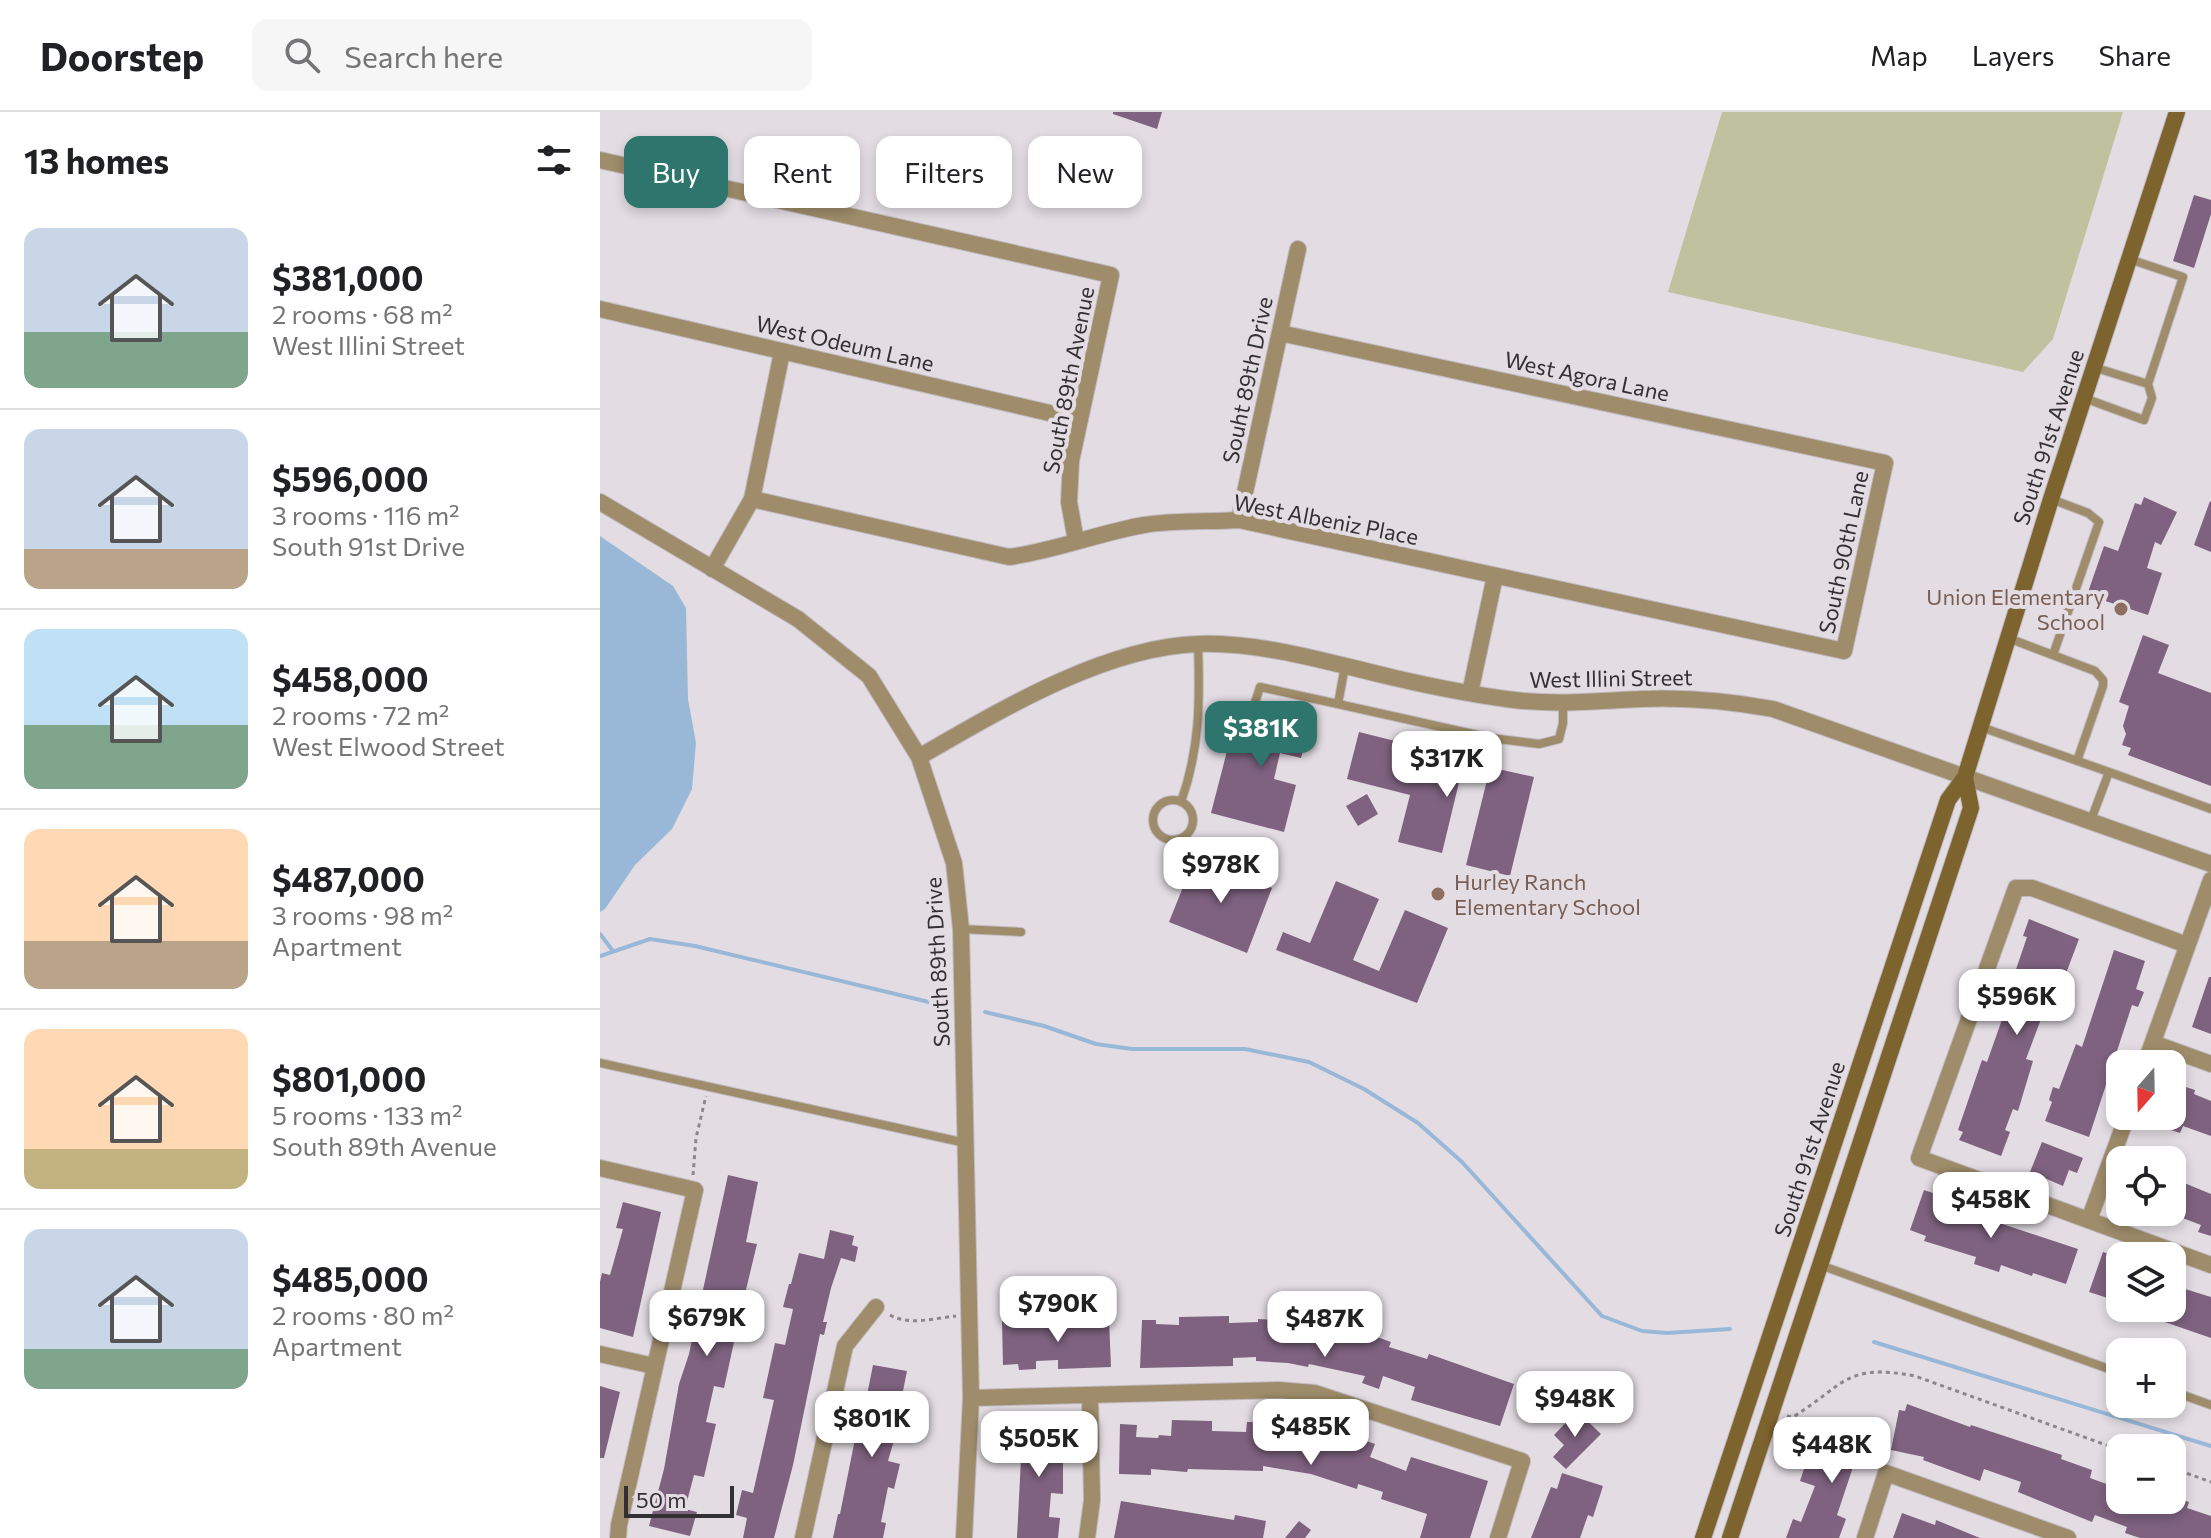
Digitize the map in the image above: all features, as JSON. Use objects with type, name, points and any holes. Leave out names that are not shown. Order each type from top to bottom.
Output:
[{"type":"main road","name":"South 91st Avenue","points":[[1703,1538],[1948,800],[1965,777],[2083,398],[2177,112]]},
{"type":"main road","name":"South 91st Avenue","points":[[1730,1538],[1971,808],[1965,777]]},
{"type":"street","name":"South 89th Avenue","points":[[600,160],[1111,275],[1071,461],[1069,502],[1076,541]]},
{"type":"street","name":"Souht 89th Drive","points":[[1239,520],[1298,249]]},
{"type":"street","name":"West Odeum Lane","points":[[600,309],[1080,420]]},
{"type":"street","name":"West Agora Lane","points":[[1280,333],[1885,463]]},
{"type":"street","points":[[712,569],[752,499],[782,352]]},
{"type":"street","name":"South 90th Lane","points":[[1844,651],[1885,463]]},
{"type":"street","name":"West Albeniz Place","points":[[752,499],[1009,557],[1034,554],[1146,525],[1239,520],[1844,651]]},
{"type":"street","name":"South 89th Drive","points":[[600,502],[798,619],[869,676],[919,757],[954,863],[961,929],[971,1398],[964,1538]]},
{"type":"street","points":[[1470,693],[1495,576]]},
{"type":"street","name":"West Illini Street","points":[[919,757],[1054,685],[1114,658],[1165,647],[1198,644],[1274,651],[1515,700],[1563,704],[1713,699],[1773,709],[2211,864]]},
{"type":"street","points":[[2150,1050],[2211,880]]},
{"type":"street","points":[[2187,945],[2032,888],[2016,888],[1919,1158],[2211,1265]]},
{"type":"street","points":[[2153,1043],[2211,1064]]},
{"type":"street","points":[[2089,1220],[2122,1130]]},
{"type":"street","points":[[600,1168],[695,1190],[618,1538]]},
{"type":"street","points":[[803,1538],[845,1346],[876,1307]]},
{"type":"street","points":[[600,1354],[654,1366]]},
{"type":"street","points":[[971,1398],[1278,1390],[1315,1393],[1522,1461],[1498,1538]]},
{"type":"street","points":[[1087,1538],[1092,1500],[1090,1395]]},
{"type":"street","points":[[1865,1538],[1886,1473],[2068,1538]]},
{"type":"lane","points":[[2083,398],[2144,420],[2152,398],[2148,384],[2183,277],[2129,259]]},
{"type":"lane","points":[[2093,367],[2148,384]]},
{"type":"lane","points":[[2051,499],[2099,522],[2053,655]]},
{"type":"lane","points":[[2008,638],[2095,671],[2103,680],[2077,761]]},
{"type":"lane","points":[[1181,802],[1193,770],[1200,706],[1198,644]]},
{"type":"lane","points":[[1338,704],[1345,665]]},
{"type":"lane","points":[[1251,715],[1260,687],[1491,738],[1539,744],[1559,739],[1563,704]]},
{"type":"lane","points":[[1981,726],[2211,809]]},
{"type":"lane","points":[[2091,820],[2109,772]]},
{"type":"lane","points":[[1181,802],[1192,818],[1189,831],[1179,839],[1165,839],[1153,825],[1154,813],[1162,803],[1181,802]]},
{"type":"lane","points":[[961,929],[1021,932]]},
{"type":"lane","points":[[600,1063],[967,1143]]},
{"type":"lane","points":[[1820,1265],[2106,1368]]},
{"type":"lane","points":[[2186,1396],[2211,1405]]},
{"type":"path","points":[[695,1190],[696,1138],[701,1106],[709,1088]]},
{"type":"path","points":[[876,1307],[898,1320],[968,1315]]},
{"type":"path","points":[[1772,1412],[1793,1417],[1856,1374],[1888,1371],[1915,1376],[2106,1445]]},
{"type":"path","points":[[2186,1473],[2211,1482]]},
{"type":"green space","points":[[1722,112],[2123,112],[2053,339],[2023,372],[1668,292]]},
{"type":"water","points":[[600,536],[673,586],[686,608],[688,699],[696,743],[692,789],[672,829],[635,865],[600,912]]},
{"type":"building","points":[[1113,112],[1162,112],[1157,129]]},
{"type":"building","points":[[2194,195],[2211,200],[2211,214],[2194,268],[2173,261]]},
{"type":"building","points":[[2144,497],[2177,512],[2161,545],[2155,542],[2147,568],[2162,573],[2148,615],[2087,595],[2104,546],[2118,551],[2135,503],[2141,505]]},
{"type":"building","points":[[2211,502],[2211,552],[2194,545]]},
{"type":"building","points":[[2143,635],[2169,645],[2158,673],[2211,693],[2211,786],[2128,755],[2131,748],[2122,745],[2129,706],[2119,702]]},
{"type":"building","points":[[1264,704],[1312,716],[1301,758],[1280,753],[1274,779],[1296,785],[1284,832],[1211,813],[1234,724],[1258,730]]},
{"type":"building","points":[[1359,732],[1435,751],[1431,766],[1456,772],[1461,754],[1490,761],[1489,767],[1534,777],[1510,876],[1466,865],[1487,780],[1461,774],[1442,853],[1398,842],[1410,795],[1347,779]]},
{"type":"building","points":[[1367,794],[1378,814],[1358,826],[1346,806]]},
{"type":"building","points":[[1195,857],[1272,888],[1247,953],[1169,922]]},
{"type":"building","points":[[1336,881],[1379,899],[1353,960],[1379,971],[1405,910],[1448,928],[1417,1003],[1276,950],[1283,932],[1310,943]]},
{"type":"building","points":[[2029,919],[2079,939],[2048,1021],[2041,1019],[2026,1059],[2033,1061],[2018,1111],[2013,1109],[2005,1130],[2010,1132],[2001,1156],[1959,1140],[1963,1132],[1958,1130],[1982,1060],[1987,1062],[2010,997],[2007,996],[2027,937],[2023,936]]},
{"type":"building","points":[[2114,950],[2145,961],[2136,989],[2144,992],[2138,1007],[2132,1005],[2117,1050],[2106,1050],[2106,1085],[2089,1137],[2045,1121],[2052,1102],[2049,1100],[2053,1087],[2059,1089],[2076,1044],[2082,1047]]},
{"type":"building","points":[[2211,977],[2211,1034],[2192,1027]]},
{"type":"building","points":[[2186,1087],[2211,1101],[2211,1136],[2186,1127]]},
{"type":"building","points":[[2042,1142],[2083,1158],[2077,1173],[2069,1170],[2063,1186],[2030,1172]]},
{"type":"building","points":[[728,1175],[758,1182],[746,1242],[757,1244],[744,1298],[734,1296],[726,1331],[736,1333],[724,1388],[714,1386],[706,1422],[716,1424],[704,1477],[694,1475],[685,1509],[697,1512],[690,1536],[649,1526]]},
{"type":"building","points":[[2186,1184],[2211,1194],[2211,1236],[2198,1232],[2201,1225],[2186,1219]]},
{"type":"building","points":[[1924,1190],[1968,1205],[1966,1211],[1981,1217],[2078,1249],[2066,1284],[2001,1265],[1999,1272],[1974,1264],[1976,1257],[1924,1241],[1926,1236],[1910,1230]]},
{"type":"building","points":[[623,1202],[661,1212],[633,1337],[600,1328],[600,1282],[602,1273],[610,1275],[623,1229],[616,1228]]},
{"type":"building","points":[[830,1230],[854,1236],[852,1245],[858,1247],[855,1262],[841,1258],[831,1288],[823,1322],[827,1322],[824,1335],[820,1334],[793,1465],[774,1538],[743,1538],[747,1518],[736,1515],[742,1490],[753,1493],[774,1400],[763,1398],[775,1343],[785,1345],[793,1309],[783,1307],[789,1284],[799,1253],[824,1259]]},
{"type":"building","points":[[2103,1252],[2106,1253],[2106,1297],[2089,1292]]},
{"type":"building","points":[[2186,1289],[2211,1297],[2211,1338],[2165,1322],[2186,1322]]},
{"type":"building","points":[[1229,1316],[1229,1323],[1258,1322],[1258,1319],[1299,1321],[1374,1336],[1391,1342],[1389,1347],[1427,1359],[1429,1354],[1514,1384],[1500,1426],[1411,1400],[1415,1387],[1383,1376],[1379,1389],[1362,1383],[1365,1376],[1309,1364],[1308,1367],[1256,1361],[1256,1357],[1233,1358],[1233,1366],[1140,1368],[1142,1320],[1179,1325],[1179,1317]]},
{"type":"building","points":[[1057,1319],[1109,1319],[1111,1367],[1058,1369],[1058,1360],[1036,1361],[1036,1369],[1019,1370],[1018,1364],[1003,1365],[1002,1321],[1035,1320],[1035,1327],[1058,1327]]},
{"type":"building","points":[[873,1365],[907,1371],[890,1431],[896,1433],[888,1461],[900,1464],[894,1489],[888,1487],[881,1522],[886,1523],[883,1538],[833,1538],[864,1394],[867,1395]]},
{"type":"building","points":[[600,1386],[620,1392],[604,1458],[600,1458]]},
{"type":"building","points":[[1907,1404],[2062,1455],[2061,1459],[2092,1470],[2090,1478],[2106,1484],[2106,1514],[2186,1514],[2186,1501],[2189,1502],[2187,1508],[2211,1516],[2211,1538],[2140,1538],[2125,1533],[2127,1527],[2095,1515],[2092,1522],[2018,1492],[2021,1482],[1984,1469],[1980,1481],[1923,1460],[1924,1457],[1891,1450],[1899,1410],[1905,1411]]},
{"type":"building","points":[[1577,1411],[1601,1434],[1566,1469],[1553,1457],[1564,1445],[1554,1435]]},
{"type":"building","points":[[1277,1419],[1294,1422],[1292,1436],[1317,1440],[1320,1428],[1336,1433],[1334,1439],[1355,1446],[1358,1438],[1375,1444],[1370,1457],[1406,1471],[1411,1457],[1488,1481],[1470,1538],[1420,1538],[1427,1514],[1381,1499],[1383,1492],[1358,1484],[1357,1489],[1311,1474],[1263,1466],[1263,1471],[1151,1469],[1151,1475],[1119,1474],[1120,1424],[1137,1425],[1136,1437],[1158,1438],[1159,1435],[1171,1436],[1172,1420],[1212,1421],[1212,1431],[1246,1432],[1247,1422],[1276,1422]]},
{"type":"building","points":[[1849,1423],[1883,1445],[1876,1456],[1868,1451],[1860,1464],[1855,1461],[1837,1515],[1846,1519],[1839,1538],[1786,1538],[1793,1519],[1801,1522],[1815,1486],[1800,1481],[1805,1466],[1811,1468],[1815,1457],[1824,1460]]},
{"type":"building","points":[[1017,1424],[1063,1426],[1063,1494],[1051,1493],[1049,1517],[1060,1518],[1058,1538],[1017,1538],[1021,1458],[1016,1458]]},
{"type":"building","points":[[1562,1473],[1603,1486],[1593,1517],[1588,1515],[1580,1538],[1531,1538],[1551,1487],[1557,1489]]},
{"type":"building","points":[[1121,1501],[1234,1520],[1235,1515],[1266,1521],[1263,1538],[1114,1538]]},
{"type":"building","points":[[1902,1513],[1935,1525],[1936,1520],[1980,1538],[1893,1538]]},
{"type":"building","points":[[1299,1521],[1311,1530],[1305,1538],[1285,1538]]},
{"type":"waterway","points":[[600,934],[613,951]]},
{"type":"waterway","points":[[600,956],[650,939],[695,946],[933,1003]]},
{"type":"waterway","points":[[985,1012],[1044,1026],[1096,1044],[1132,1049],[1245,1049],[1309,1062],[1364,1089],[1418,1123],[1462,1162],[1602,1316],[1642,1331],[1667,1333],[1730,1329]]},
{"type":"waterway","points":[[1874,1342],[2211,1446]]},
{"type":"place","name":"Union Elementary School","points":[[2121,609]]},
{"type":"place","name":"Hurley Ranch Elementary School","points":[[1438,894]]}]
